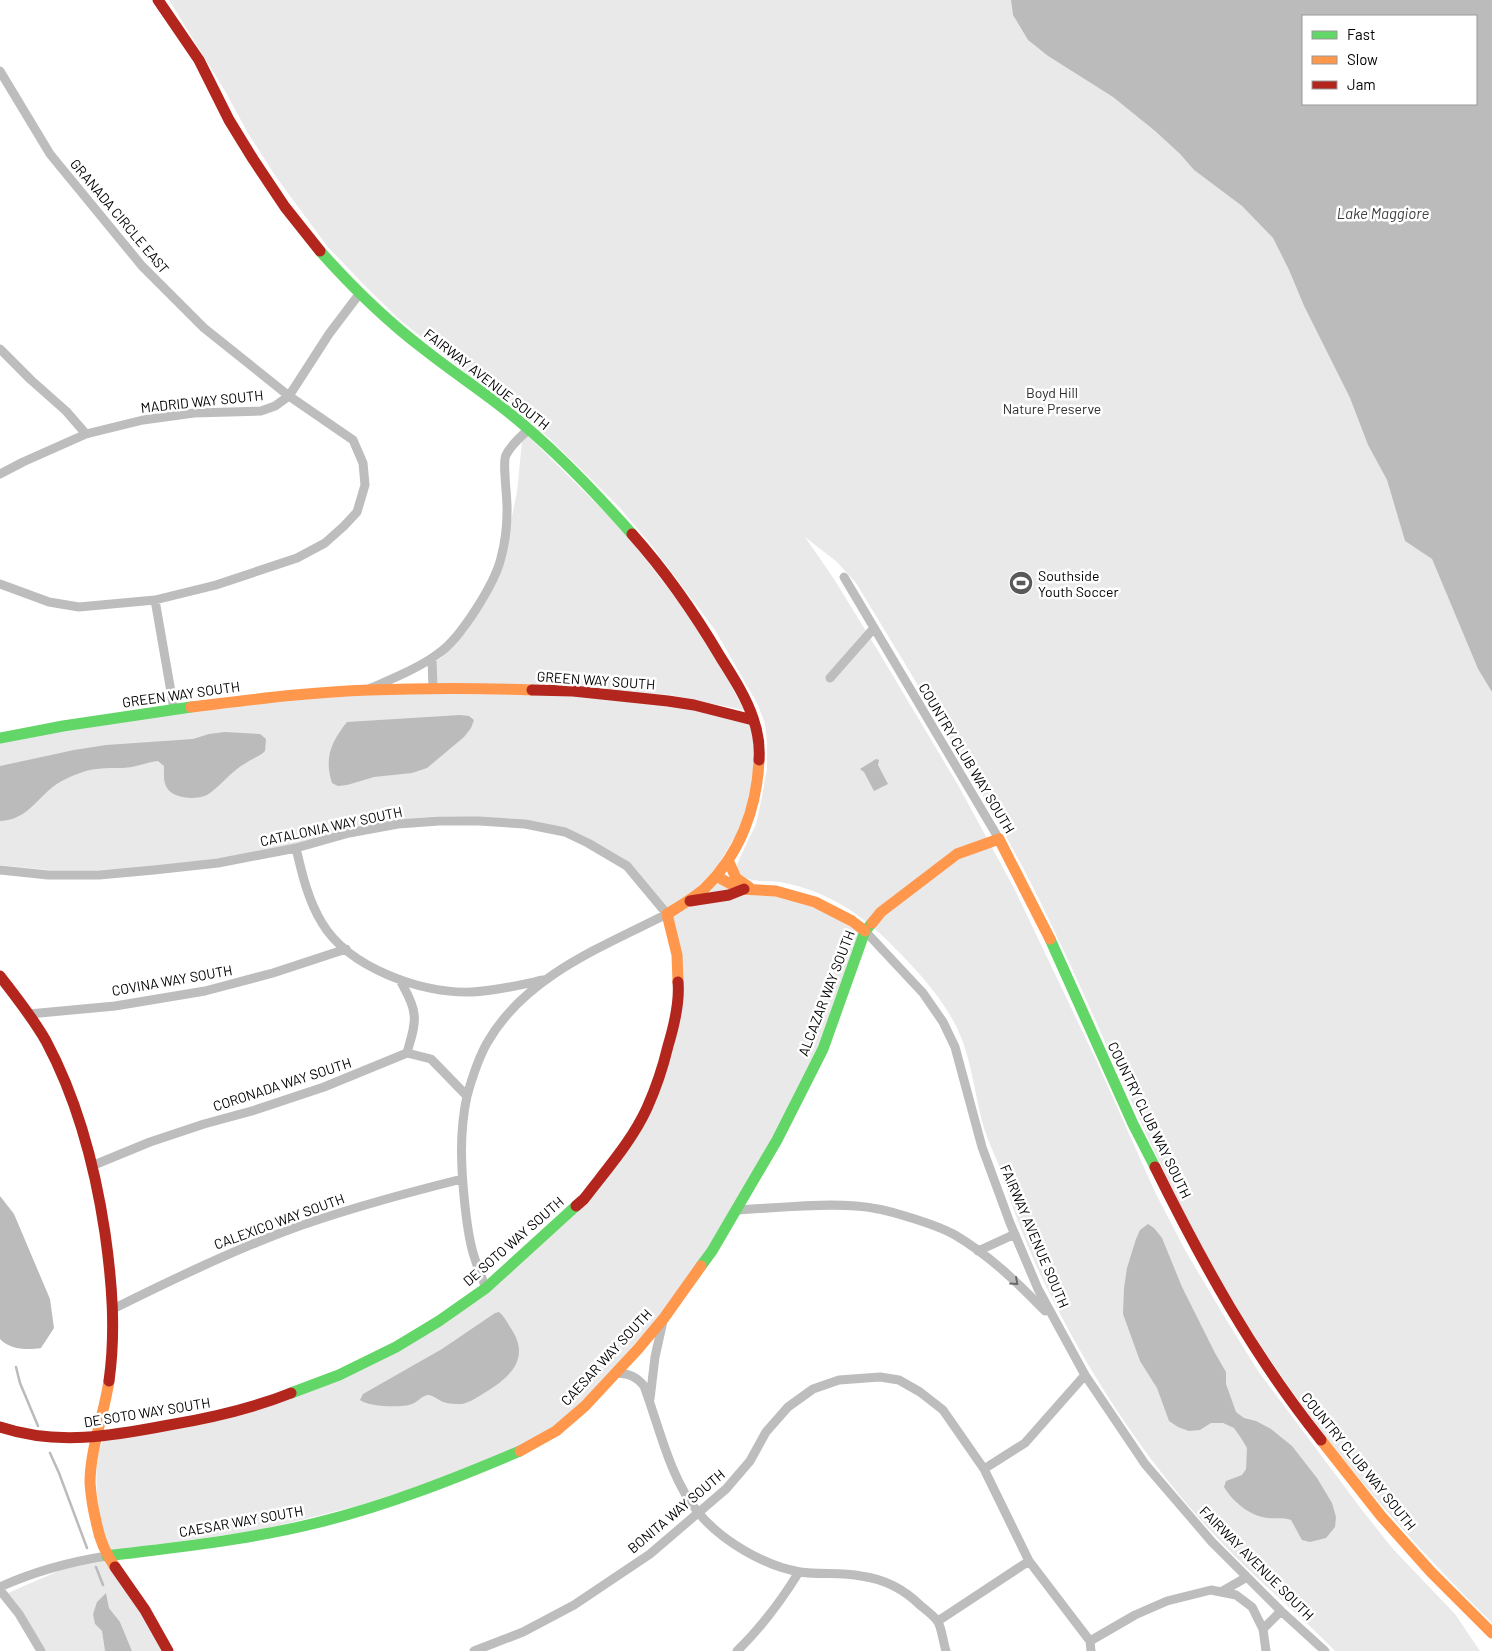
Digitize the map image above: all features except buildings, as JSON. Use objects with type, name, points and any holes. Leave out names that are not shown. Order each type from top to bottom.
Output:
[{"type":"street","name":"FAIRWAY AVENUE SOUTH","points":[[158,0],[203,67],[231,125],[258,167],[288,211],[320,250],[360,293],[422,348],[502,407],[528,430],[628,529],[669,580],[709,635],[740,690],[758,737],[757,786],[752,810],[728,860],[716,876],[698,894],[666,914]]},
{"type":"street","name":"GRANADA CIRCLE EAST","points":[[0,71],[50,154],[142,266],[204,328],[289,396],[353,440],[363,463],[365,485],[357,512],[325,542],[297,558],[216,585],[155,600],[79,606],[49,602],[0,584]]},
{"type":"street","name":"MADRID WAY SOUTH","points":[[0,474],[86,434],[143,420],[194,413],[261,411],[275,406],[289,396],[329,334],[360,293]]},
{"type":"street","points":[[0,350],[66,411],[86,434]]},
{"type":"street","name":"GREEN WAY SOUTH","points":[[368,690],[440,653],[464,628],[485,594],[501,560],[507,512],[505,457],[516,441],[528,430]]},
{"type":"street","name":"COUNTRY CLUB WAY SOUTH","points":[[844,577],[999,839],[1040,918],[1133,1124],[1195,1248],[1236,1319],[1273,1376],[1308,1424],[1380,1516],[1437,1578],[1492,1633]]},
{"type":"street","points":[[155,600],[174,709]]},
{"type":"street","points":[[830,678],[874,628]]},
{"type":"street","points":[[432,658],[433,689]]},
{"type":"street","name":"GREEN WAY SOUTH","points":[[0,738],[174,709],[268,698],[368,690],[488,688],[573,690],[668,700],[753,720]]},
{"type":"street","name":"CATALONIA WAY SOUTH","points":[[0,870],[48,875],[100,875],[218,863],[296,848],[350,833],[398,824],[439,821],[525,824],[565,832],[588,843],[626,866],[666,914]]},
{"type":"street","name":"ALCAZAR WAY SOUTH","points":[[737,1210],[777,1140],[823,1049],[865,931],[882,912],[957,854],[999,839]]},
{"type":"street","points":[[296,848],[304,881],[314,908],[323,924],[333,938],[370,966],[400,980],[428,988],[471,992],[506,988],[546,979]]},
{"type":"street","points":[[728,860],[736,878],[749,889]]},
{"type":"street","name":"FAIRWAY AVENUE SOUTH","points":[[716,876],[734,887],[794,895],[815,902],[852,921],[865,931],[923,993],[943,1022],[955,1047],[982,1147],[1038,1289],[1052,1319],[1085,1375],[1144,1464],[1212,1542],[1281,1611],[1325,1651]]},
{"type":"street","points":[[688,901],[729,895],[749,889]]},
{"type":"street","points":[[486,1288],[474,1258],[468,1225],[462,1179],[461,1137],[467,1096],[486,1044],[502,1020],[522,999],[546,979],[584,956],[666,914]]},
{"type":"street","name":"DE SOTO WAY SOUTH","points":[[0,1427],[18,1433],[49,1438],[97,1437],[220,1416],[279,1398],[339,1375],[396,1347],[486,1288],[584,1199],[627,1142],[647,1108],[663,1065],[672,1033],[679,993],[677,955],[666,914]]},
{"type":"street","name":"COVINA WAY SOUTH","points":[[29,1014],[115,1006],[206,991],[273,973],[346,949]]},
{"type":"street","points":[[0,976],[29,1014],[51,1050],[70,1091],[83,1126],[94,1165],[109,1259],[113,1309],[113,1346],[109,1380],[92,1466],[91,1492],[100,1537],[107,1556],[151,1619],[168,1651]]},
{"type":"street","points":[[400,980],[414,1014],[407,1053],[432,1059],[467,1096]]},
{"type":"street","name":"CORONADA WAY SOUTH","points":[[94,1165],[150,1142],[324,1087],[407,1053]]},
{"type":"street","name":"CALEXICO WAY SOUTH","points":[[113,1309],[197,1267],[284,1232],[385,1198],[462,1179]]},
{"type":"street","points":[[737,1210],[829,1205],[866,1207],[890,1211],[925,1222],[953,1234],[978,1251],[1024,1290],[1052,1319]]},
{"type":"street","name":"CAESAR WAY SOUTH","points":[[0,1588],[26,1575],[78,1560],[214,1543],[307,1525],[362,1510],[454,1479],[520,1451],[556,1431],[585,1406],[616,1373],[664,1318],[712,1251],[737,1210]]},
{"type":"street","points":[[978,1251],[1015,1234]]},
{"type":"street","points":[[650,1402],[656,1356],[664,1318]]},
{"type":"street","points":[[616,1373],[637,1377],[644,1386],[676,1476],[685,1494],[698,1512],[723,1536],[741,1549],[768,1562],[799,1572],[860,1575],[886,1582],[913,1598],[938,1622],[946,1651]]},
{"type":"street","points":[[984,1469],[1025,1444],[1085,1375]]},
{"type":"street","name":"BONITA WAY SOUTH","points":[[474,1651],[523,1632],[574,1605],[650,1554],[726,1489],[750,1461],[766,1432],[788,1407],[813,1389],[839,1380],[880,1377],[899,1380],[920,1392],[942,1410],[984,1469],[1029,1561],[1090,1641]]},
{"type":"street","points":[[938,1622],[1029,1561]]},
{"type":"street","points":[[737,1651],[779,1603],[799,1572]]},
{"type":"street","points":[[1221,1592],[1247,1577]]},
{"type":"street","points":[[0,1588],[19,1614],[41,1651]]},
{"type":"street","points":[[1091,1651],[1090,1641],[1135,1616],[1167,1601],[1211,1590],[1236,1595],[1252,1607],[1263,1629],[1266,1651]]},
{"type":"street","points":[[1263,1629],[1281,1611]]},
{"type":"green space","name":"Boyd Hill Nature Preserve","points":[[169,0],[1011,0],[1013,15],[1028,40],[1048,56],[1113,97],[1155,131],[1194,170],[1242,206],[1273,238],[1304,306],[1350,398],[1368,445],[1387,480],[1405,541],[1432,559],[1478,669],[1492,692],[1492,1623],[1414,1542],[1377,1500],[1307,1412],[1274,1366],[1215,1270],[1188,1220],[1163,1170],[1046,914],[994,816],[856,583],[837,562],[805,537],[834,579],[880,654],[958,785],[1014,888],[1097,1062],[1155,1192],[1185,1250],[1224,1316],[1258,1371],[1362,1510],[1393,1549],[1455,1614],[1480,1651],[1335,1651],[1224,1545],[1162,1473],[1099,1383],[1039,1272],[1020,1227],[986,1133],[961,1037],[941,1001],[915,969],[887,940],[851,911],[810,890],[780,882],[749,879],[736,871],[737,864],[756,824],[767,768],[767,743],[765,724],[758,705],[715,630],[652,546],[620,508],[589,477],[549,438],[509,404],[467,374],[400,320],[327,246],[276,177],[249,135],[225,91]]},
{"type":"green space","points":[[528,436],[625,532],[706,638],[744,710],[670,695],[437,684],[436,661],[467,631],[489,596],[505,561],[517,492],[522,441]]},
{"type":"green space","points":[[365,695],[573,695],[669,704],[748,720],[754,738],[753,783],[740,828],[717,867],[690,895],[667,908],[633,867],[621,857],[590,839],[564,828],[515,819],[439,816],[389,821],[332,833],[286,847],[240,856],[138,868],[48,870],[0,865],[0,743],[136,719],[228,707]]},
{"type":"green space","points":[[720,876],[793,899],[829,914],[860,933],[819,1047],[773,1138],[709,1249],[660,1316],[582,1403],[554,1427],[519,1446],[453,1475],[361,1505],[261,1530],[110,1551],[101,1521],[97,1491],[98,1457],[104,1440],[268,1406],[453,1317],[628,1149],[676,1033],[671,917]]},
{"type":"green space","points":[[105,1561],[166,1651],[132,1651],[120,1622],[109,1608],[106,1594],[95,1624],[102,1631],[105,1651],[46,1651],[22,1611],[8,1593],[63,1569]]},
{"type":"water","name":"Lake Maggiore","points":[[1011,0],[1492,0],[1492,692],[1478,669],[1432,559],[1405,541],[1387,480],[1368,445],[1350,398],[1304,306],[1273,238],[1242,206],[1194,170],[1155,131],[1113,97],[1048,56],[1028,40],[1013,15]]},
{"type":"water","points":[[469,716],[474,720],[471,728],[464,737],[427,768],[412,773],[374,777],[347,785],[338,786],[332,783],[329,766],[330,751],[337,736],[347,722]]},
{"type":"water","points":[[225,732],[260,734],[266,739],[265,751],[241,766],[216,788],[202,797],[185,798],[170,792],[165,783],[164,766],[158,761],[132,767],[101,768],[78,774],[52,787],[26,812],[10,820],[0,821],[0,766],[106,745],[193,739]]},
{"type":"water","points":[[876,759],[879,760],[878,765],[888,784],[874,791],[864,772],[860,769]]},
{"type":"water","points":[[0,1196],[14,1214],[50,1299],[54,1328],[41,1348],[25,1349],[14,1347],[0,1339]]},
{"type":"water","points":[[1148,1224],[1162,1238],[1182,1287],[1226,1372],[1226,1384],[1236,1412],[1244,1418],[1256,1421],[1271,1429],[1292,1446],[1317,1478],[1332,1503],[1336,1517],[1335,1527],[1326,1538],[1310,1542],[1302,1540],[1291,1520],[1261,1517],[1249,1511],[1232,1498],[1224,1487],[1226,1481],[1242,1475],[1246,1469],[1247,1448],[1234,1428],[1223,1423],[1211,1423],[1200,1430],[1189,1431],[1169,1421],[1157,1388],[1140,1361],[1123,1314],[1127,1268],[1140,1230]]},
{"type":"water","points":[[499,1312],[516,1338],[519,1348],[518,1357],[516,1365],[511,1372],[486,1392],[462,1404],[445,1403],[429,1395],[412,1404],[401,1406],[371,1404],[360,1400],[363,1394],[442,1349]]},
{"type":"water","points":[[106,1593],[109,1608],[120,1622],[132,1651],[105,1651],[102,1631],[95,1624],[93,1614],[97,1602]]},
{"type":"waterway","points":[[16,1367],[20,1383],[38,1426]]},
{"type":"waterway","points":[[50,1453],[87,1548]]},
{"type":"waterway","points":[[96,1567],[103,1585]]},
{"type":"traffic: fast","points":[[320,251],[357,290],[397,327],[545,443],[632,534]]},
{"type":"traffic: fast","points":[[0,738],[63,726],[191,707]]},
{"type":"traffic: fast","points":[[701,1266],[712,1251],[777,1140],[823,1049],[865,931],[872,923]]},
{"type":"traffic: fast","points":[[1050,939],[1133,1124],[1155,1167]]},
{"type":"traffic: fast","points":[[291,1393],[339,1375],[396,1347],[439,1321],[486,1288],[576,1206]]},
{"type":"traffic: fast","points":[[107,1556],[238,1539],[316,1523],[368,1509],[420,1491],[520,1451]]},
{"type":"traffic: slow","points":[[191,707],[347,691],[389,689],[532,690]]},
{"type":"traffic: slow","points":[[678,982],[677,955],[667,914],[692,899],[705,888],[717,875],[737,845],[755,795],[759,760]]},
{"type":"traffic: slow","points":[[872,923],[881,912],[957,854],[999,839],[1050,939]]},
{"type":"traffic: slow","points":[[728,860],[736,878],[749,887]]},
{"type":"traffic: slow","points":[[716,876],[740,889],[776,891],[815,902],[852,921],[865,931]]},
{"type":"traffic: slow","points":[[520,1451],[556,1431],[585,1406],[664,1318],[701,1266]]},
{"type":"traffic: slow","points":[[109,1381],[92,1458],[90,1483],[99,1533],[105,1551],[115,1567]]},
{"type":"traffic: slow","points":[[1321,1440],[1381,1516],[1431,1572],[1492,1633]]},
{"type":"traffic: jam","points":[[158,0],[199,60],[229,120],[253,159],[285,207],[320,251]]},
{"type":"traffic: jam","points":[[632,534],[680,594],[739,687],[756,728],[759,760]]},
{"type":"traffic: jam","points":[[532,690],[573,691],[668,701],[694,705],[753,720]]},
{"type":"traffic: jam","points":[[690,901],[729,895],[744,889]]},
{"type":"traffic: jam","points":[[0,976],[36,1024],[46,1041],[67,1087],[84,1134],[101,1208],[110,1270],[113,1325],[109,1381]]},
{"type":"traffic: jam","points":[[576,1206],[584,1199],[618,1155],[634,1132],[647,1108],[664,1062],[672,1031],[677,1006],[678,982]]},
{"type":"traffic: jam","points":[[1155,1167],[1230,1308],[1273,1375],[1321,1440]]},
{"type":"traffic: jam","points":[[0,1427],[21,1433],[63,1438],[106,1435],[216,1416],[261,1404],[291,1393]]},
{"type":"traffic: jam","points":[[115,1567],[145,1610],[168,1651]]},
{"type":"place","name":"Southside Youth Soccer","points":[[1021,583]]}]
